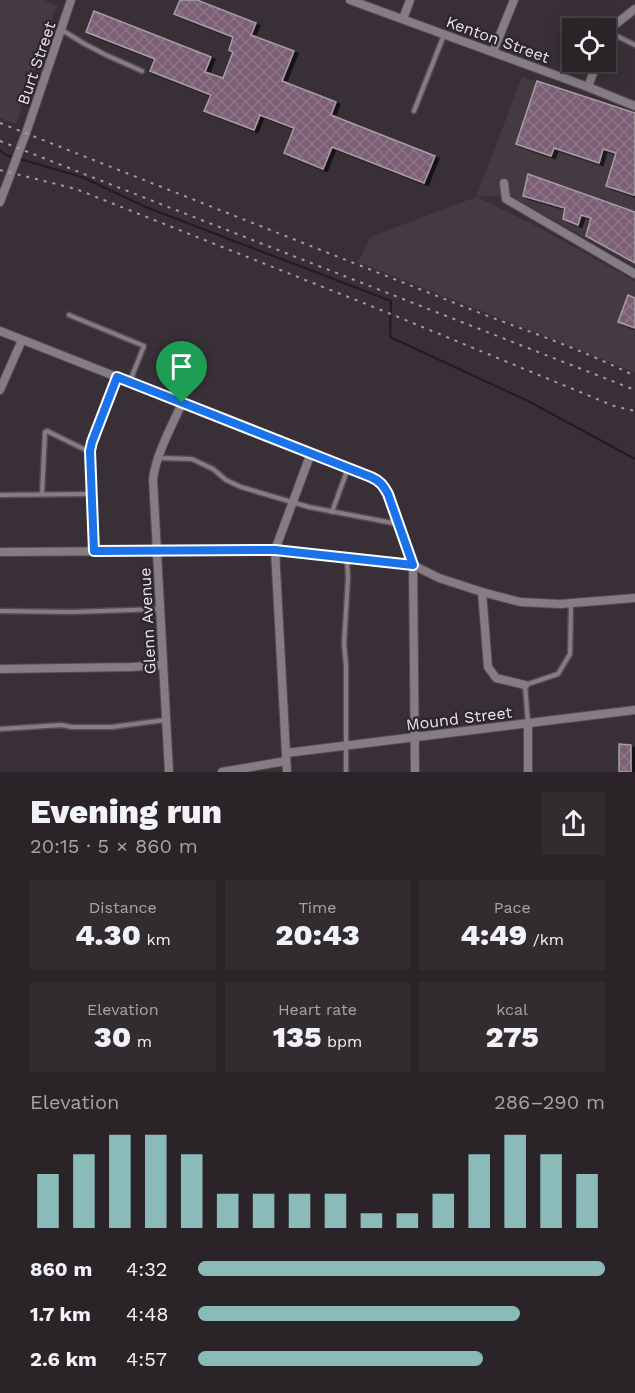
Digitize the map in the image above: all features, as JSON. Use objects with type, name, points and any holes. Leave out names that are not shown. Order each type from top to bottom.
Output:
[{"type":"street","name":"Burt Street","points":[[0,202],[71,0]]},
{"type":"street","name":"Kenton Street","points":[[350,0],[635,106]]},
{"type":"street","points":[[403,19],[410,0]]},
{"type":"street","points":[[493,52],[513,0]]},
{"type":"street","points":[[616,25],[635,9]]},
{"type":"street","points":[[588,87],[593,72]]},
{"type":"street","points":[[504,183],[506,199],[635,274]]},
{"type":"street","points":[[0,331],[371,477],[383,485],[413,565],[415,772]]},
{"type":"street","points":[[0,390],[22,340]]},
{"type":"street","points":[[94,551],[90,451],[117,377]]},
{"type":"street","name":"Glenn Avenue","points":[[169,772],[153,479],[154,470],[182,403]]},
{"type":"street","points":[[287,772],[275,550],[310,453]]},
{"type":"street","points":[[0,552],[275,550],[413,565],[439,578],[520,602],[571,604],[635,598]]},
{"type":"street","points":[[482,592],[488,667],[496,678],[525,685]]},
{"type":"street","points":[[0,669],[131,667],[163,664]]},
{"type":"street","name":"Mound Street","points":[[226,772],[286,757],[346,746],[635,710]]},
{"type":"street","points":[[528,723],[528,772]]},
{"type":"lane","points":[[61,29],[106,55],[142,71]]},
{"type":"lane","points":[[414,111],[444,34]]},
{"type":"lane","points":[[616,37],[635,45]]},
{"type":"lane","points":[[69,315],[144,346],[130,382]]},
{"type":"lane","points":[[42,494],[45,432],[90,451]]},
{"type":"lane","points":[[159,458],[192,459],[213,469],[225,480],[241,487],[332,512],[399,524]]},
{"type":"lane","points":[[332,512],[348,468]]},
{"type":"lane","points":[[0,495],[92,494]]},
{"type":"lane","points":[[346,772],[344,644],[347,558]]},
{"type":"lane","points":[[528,723],[525,685],[558,674],[570,654],[571,604]]},
{"type":"lane","points":[[0,611],[72,612],[160,609]]},
{"type":"lane","points":[[0,729],[61,725],[112,727],[166,720]]},
{"type":"shaded area","points":[[0,0],[43,0],[57,5],[16,124],[0,118]]},
{"type":"shaded area","points":[[522,77],[635,116],[635,266],[510,195],[477,197],[536,226],[635,281],[635,372],[358,262],[370,237],[476,197]]},
{"type":"building","points":[[180,0],[197,0],[256,23],[251,35],[294,51],[282,81],[336,102],[331,115],[435,156],[424,183],[332,147],[323,169],[284,153],[294,128],[260,115],[254,130],[204,111],[211,95],[150,71],[155,59],[86,32],[94,11],[211,57],[205,72],[223,78],[233,52],[229,50],[233,37],[174,14]]},
{"type":"building","points":[[537,81],[635,113],[634,195],[606,186],[616,153],[603,149],[599,163],[554,148],[551,156],[516,144]]},
{"type":"building","points":[[528,174],[635,212],[635,263],[586,236],[591,218],[581,215],[578,225],[563,219],[565,208],[523,196]]},
{"type":"building","points":[[628,295],[635,298],[635,328],[618,322]]},
{"type":"building","points":[[619,744],[631,745],[631,772],[619,772]]},
{"type":"waterway","points":[[0,150],[6,155],[82,177],[148,208],[391,301],[390,337],[530,402],[635,459]]},
{"type":"railway","points":[[0,123],[561,344],[635,376]]},
{"type":"railway","points":[[0,141],[635,390]]},
{"type":"railway","points":[[0,170],[76,189],[386,312],[614,406],[635,411]]},
{"type":"route","points":[[117,377],[182,403],[380,481],[388,494],[413,565],[275,550],[94,551],[90,451],[117,377]]}]
